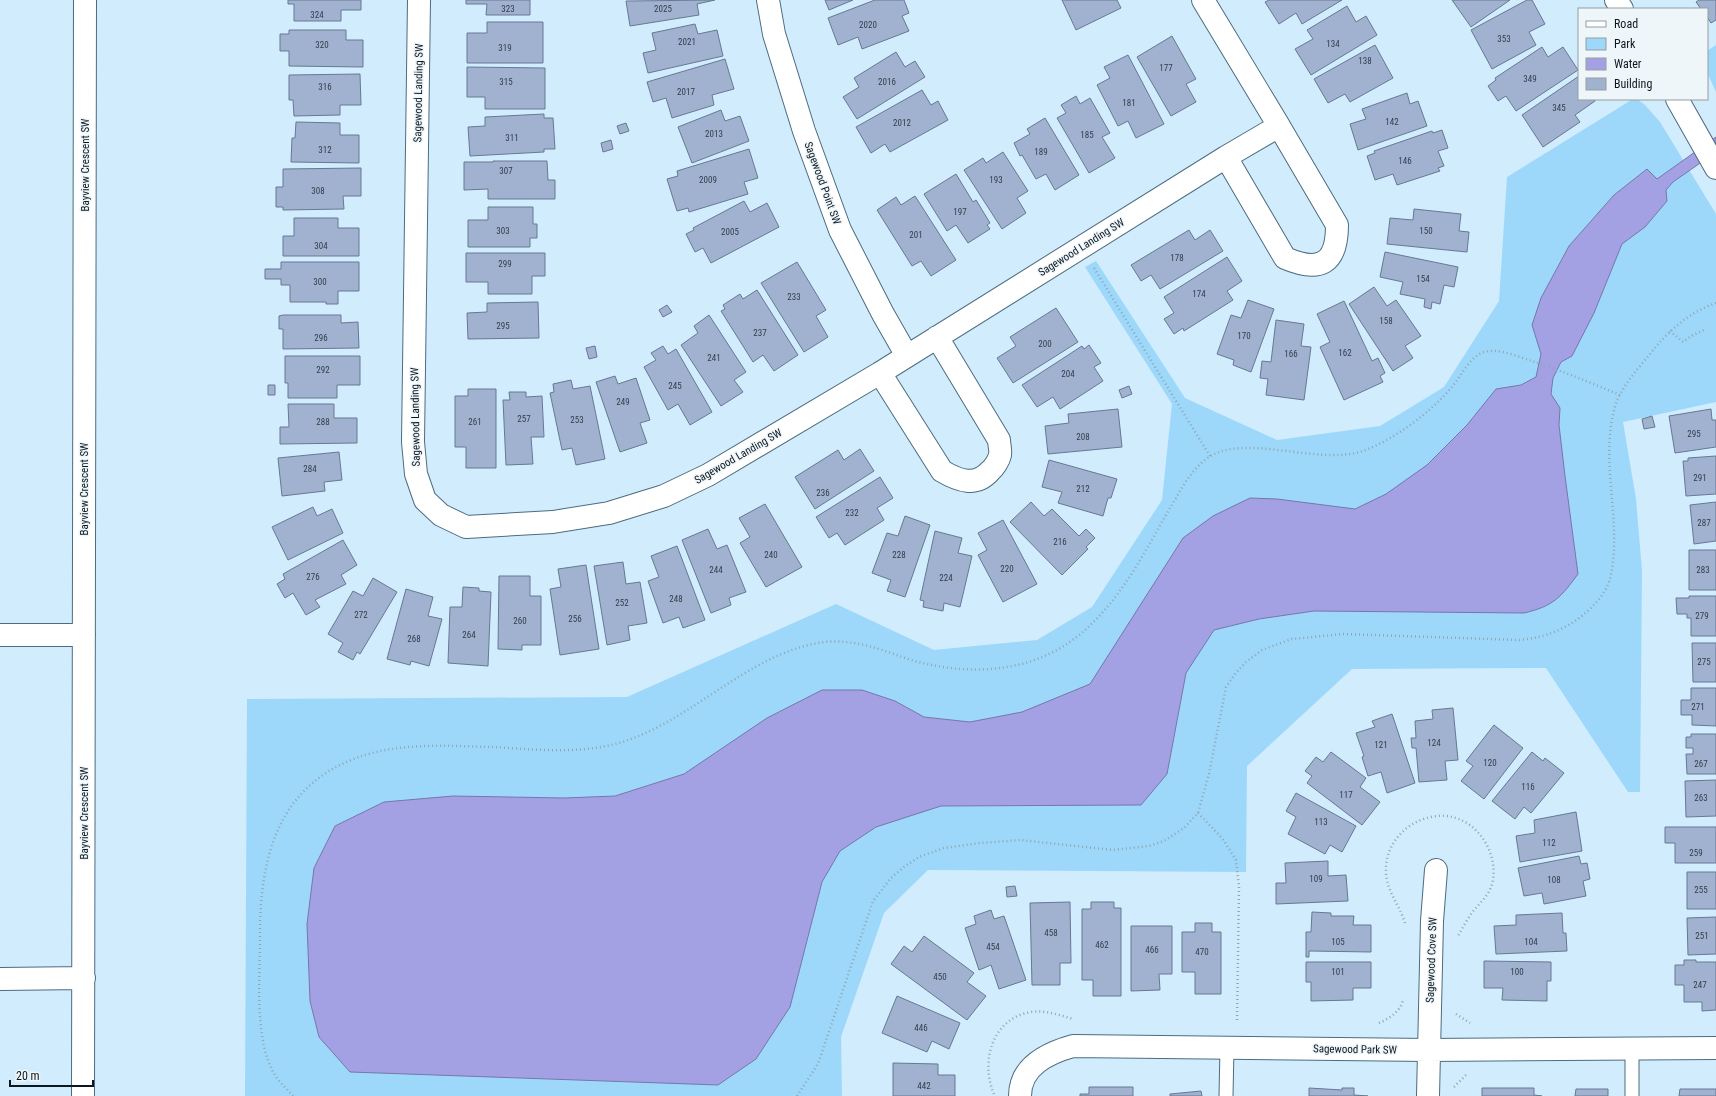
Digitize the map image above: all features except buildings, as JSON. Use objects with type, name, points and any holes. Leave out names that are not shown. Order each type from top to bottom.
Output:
[{"type":"street","name":"Bayview Crescent SW","points":[[83,1096],[85,0]]},
{"type":"street","name":"Sagewood Landing SW","points":[[419,0],[413,442],[416,474],[425,500],[441,515],[466,527],[553,522],[609,513],[664,496],[708,475],[880,373],[1226,157],[1279,126]]},
{"type":"street","name":"Sagewood Point SW","points":[[768,0],[774,34],[840,230],[883,314],[907,356]]},
{"type":"street","points":[[1203,0],[1337,225],[1337,239],[1334,253],[1323,262],[1311,266],[1285,258],[1226,157]]},
{"type":"street","points":[[1678,100],[1716,168]]},
{"type":"street","points":[[880,373],[942,471],[956,479],[972,482],[984,478],[993,468],[1000,456],[999,440],[937,337]]},
{"type":"street","points":[[0,635],[84,635]]},
{"type":"street","name":"Sagewood Cove SW","points":[[1428,1096],[1432,921],[1436,870]]},
{"type":"street","points":[[0,979],[84,978]]},
{"type":"street","name":"Sagewood Park SW","points":[[1020,1096],[1026,1075],[1039,1060],[1056,1051],[1073,1046],[1428,1050],[1716,1048]]},
{"type":"lane","points":[[1226,1096],[1232,1048]]},
{"type":"lane","points":[[1632,1048],[1632,1096]]},
{"type":"path","points":[[1081,247],[1210,456]]},
{"type":"path","points":[[797,1096],[818,1064],[873,900],[904,867],[919,857],[944,848],[980,843],[1020,840],[1113,850],[1149,846],[1164,840],[1184,828],[1198,813],[1210,774],[1226,688],[1235,674],[1246,662],[1262,650],[1292,639],[1343,634],[1519,640],[1536,638],[1555,632],[1575,622],[1588,611],[1601,596],[1609,580],[1613,557],[1614,537],[1610,433],[1614,408],[1631,378],[1662,338],[1683,319],[1716,303]]},
{"type":"path","points":[[1670,331],[1683,342],[1691,336],[1704,330]]},
{"type":"path","points":[[293,1096],[276,1078],[266,1057],[261,1038],[259,932],[262,885],[270,849],[287,811],[302,791],[335,768],[373,753],[414,747],[570,750],[611,745],[650,732],[771,658],[801,648],[827,642],[850,642],[880,649],[908,659],[946,669],[982,670],[1018,665],[1048,655],[1077,638],[1104,613],[1137,564],[1190,474],[1210,456],[1225,450],[1247,449],[1321,455],[1362,451],[1402,430],[1439,402],[1470,362],[1479,353],[1488,350],[1514,355],[1582,378],[1620,395]]},
{"type":"path","points":[[1198,813],[1222,838],[1236,860],[1239,887],[1237,1023],[1232,1048]]},
{"type":"path","points":[[1405,928],[1405,922],[1386,880],[1386,860],[1389,851],[1401,832],[1412,825],[1427,818],[1446,816],[1463,822],[1479,833],[1489,847],[1493,860],[1493,881],[1490,890],[1473,911],[1457,938]]},
{"type":"path","points":[[1378,1024],[1391,1017],[1398,1010],[1405,994]]},
{"type":"path","points":[[1452,1009],[1458,1017],[1477,1026]]},
{"type":"path","points":[[994,1096],[988,1077],[988,1060],[992,1043],[1002,1027],[1018,1016],[1032,1012],[1053,1013],[1078,1021]]},
{"type":"path","points":[[1229,1023],[1245,1024]]},
{"type":"green space","points":[[1716,45],[1716,92],[1708,74],[1708,50]]},
{"type":"green space","points":[[1631,100],[1638,100],[1645,105],[1660,122],[1716,214],[1716,402],[1623,422],[1636,499],[1642,571],[1640,792],[1628,792],[1546,668],[1352,669],[1247,766],[1246,872],[928,870],[884,913],[841,1037],[842,1096],[245,1096],[247,699],[627,697],[836,604],[934,650],[1037,640],[1092,607],[1162,500],[1172,404],[1085,267],[1096,261],[1185,398],[1277,440],[1380,426],[1444,387],[1499,301],[1507,177]]},
{"type":"water","points":[[1716,137],[1716,152],[1673,182],[1666,190],[1667,201],[1645,227],[1622,244],[1594,313],[1572,356],[1561,362],[1553,378],[1551,394],[1560,408],[1559,425],[1578,574],[1567,589],[1550,604],[1524,613],[1314,611],[1259,619],[1214,630],[1186,673],[1167,774],[1141,805],[941,806],[876,827],[840,851],[822,882],[790,1007],[756,1059],[718,1085],[350,1072],[319,1037],[310,1001],[307,924],[314,868],[335,826],[384,802],[453,796],[564,798],[615,796],[684,774],[767,718],[822,690],[862,690],[895,701],[924,717],[970,722],[1022,712],[1090,684],[1183,538],[1213,516],[1250,498],[1277,499],[1355,509],[1386,494],[1427,465],[1467,425],[1496,389],[1521,385],[1536,377],[1541,354],[1532,325],[1541,298],[1569,246],[1614,195],[1647,169],[1657,179]]}]
